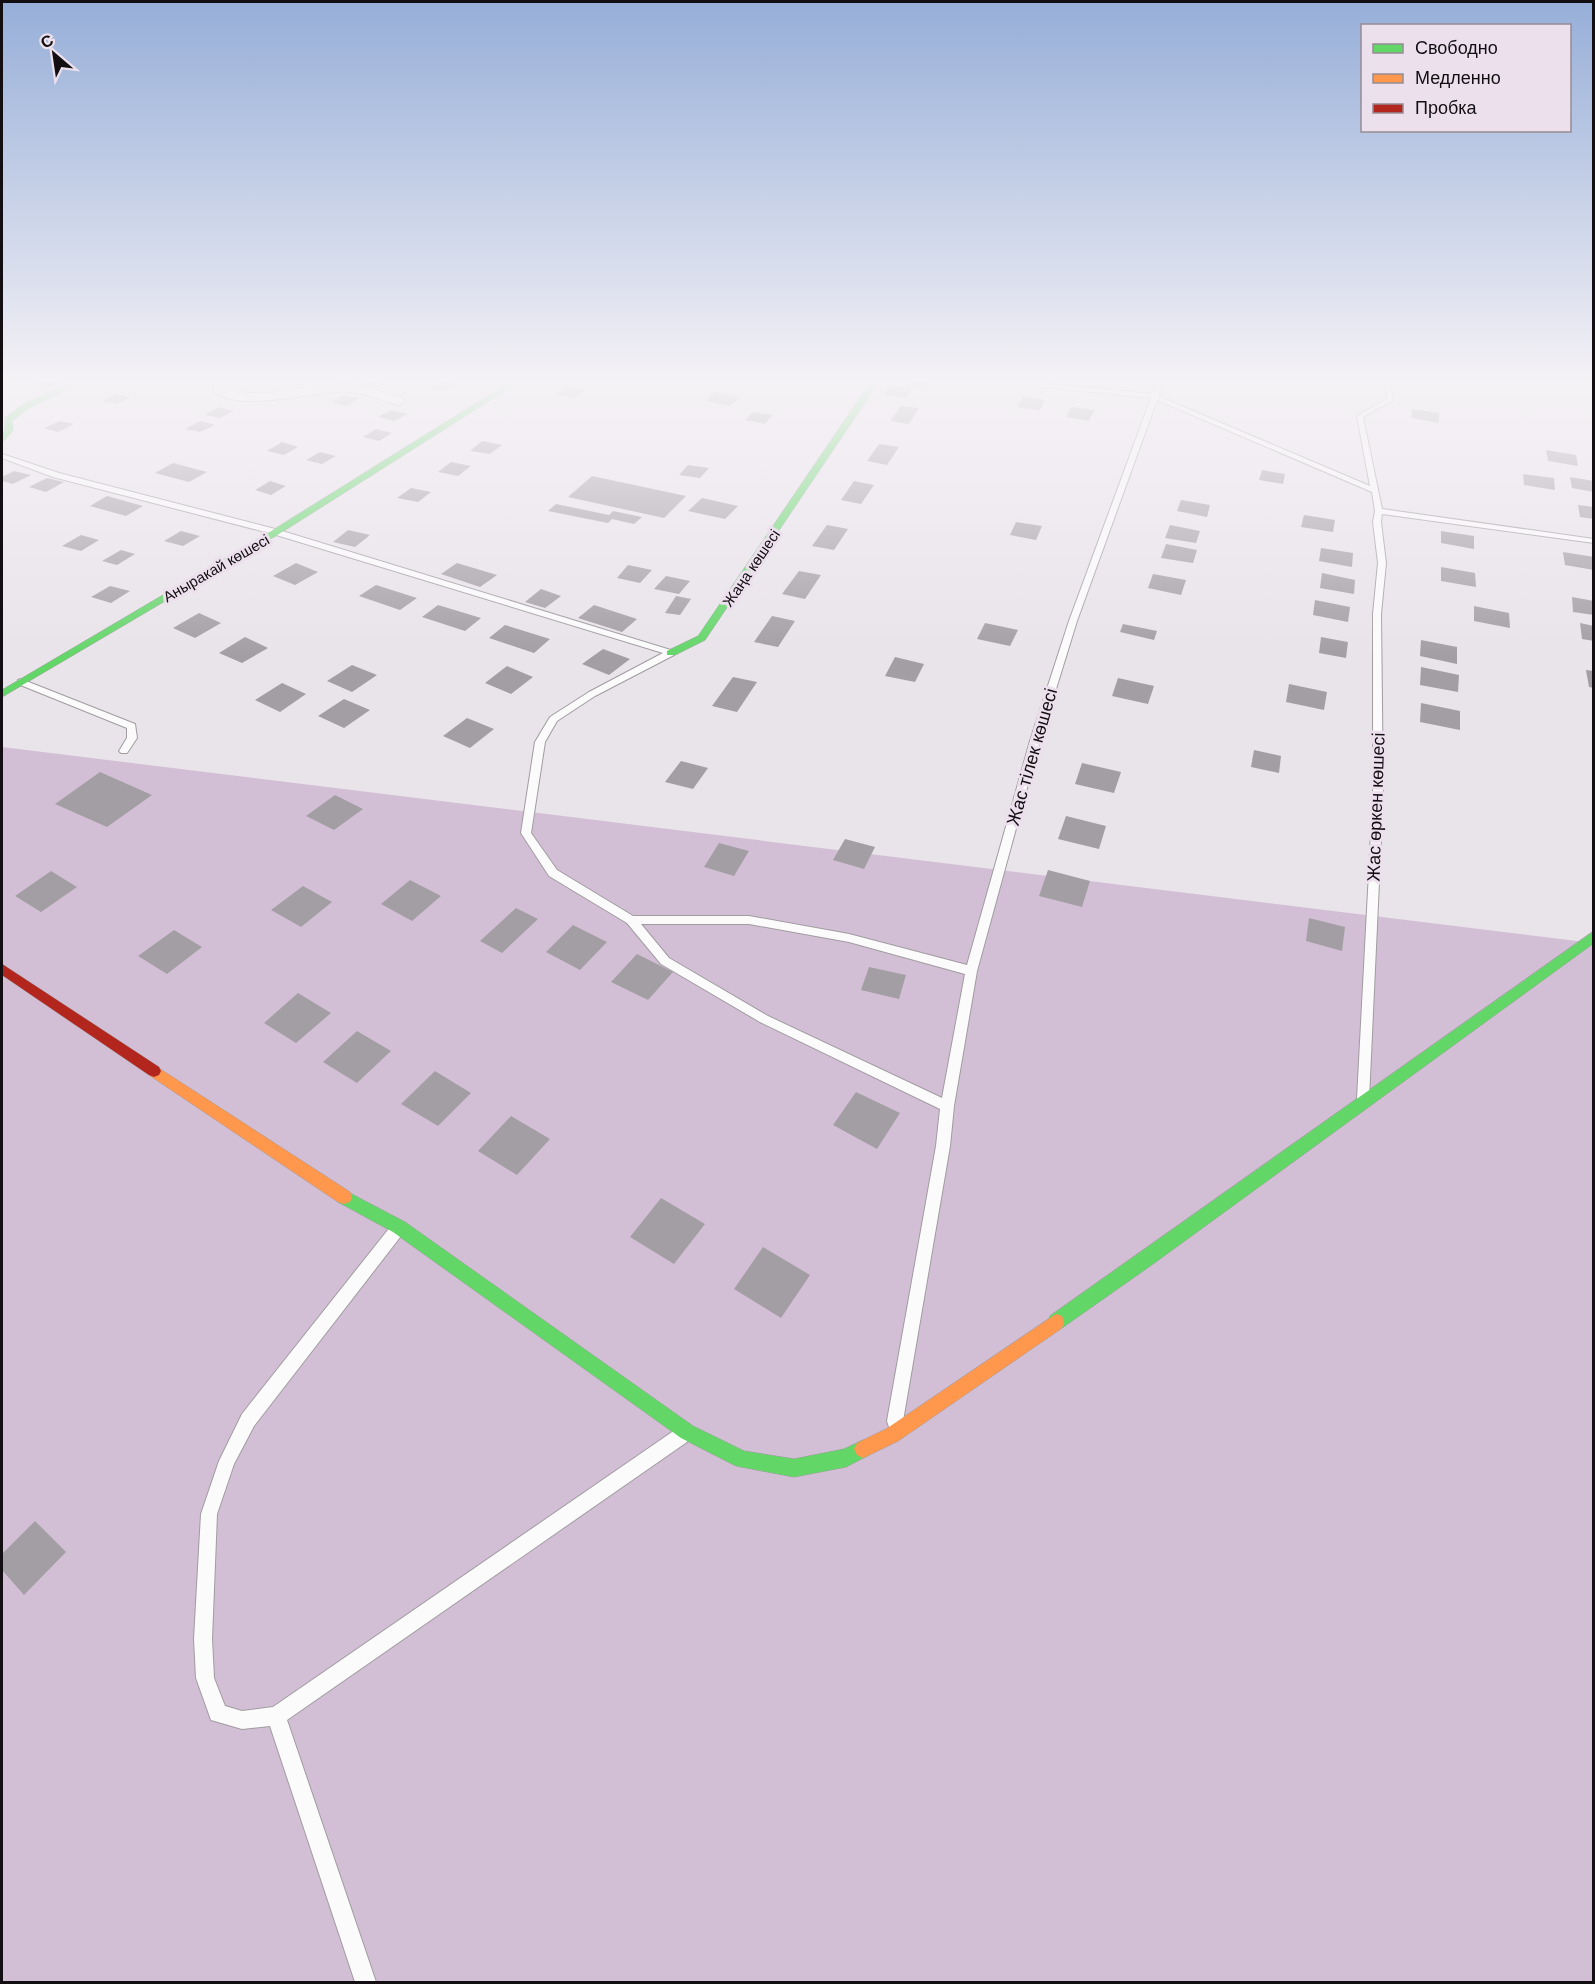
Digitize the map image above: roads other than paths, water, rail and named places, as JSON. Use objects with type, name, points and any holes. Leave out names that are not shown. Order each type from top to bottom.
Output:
[{"type":"street","name":"Аныракай көшесі","points":[[2,694],[276,532],[372,472]]},
{"type":"street","name":"Жаңа көшесі","points":[[672,653],[702,638],[814,472]]},
{"type":"street","points":[[2,969],[328,1188],[399,1227],[687,1432],[742,1460],[794,1468],[846,1458],[892,1434],[1147,1259],[1593,936]]},
{"type":"lane","points":[[46,472],[276,532],[672,653]]},
{"type":"lane","name":"Жас тілек көшесі","points":[[892,1434],[943,1146],[947,1106],[971,971],[1035,741],[1072,621],[1126,472]]},
{"type":"lane","points":[[1330,472],[1375,491]]},
{"type":"lane","name":"Жас өркен көшесі","points":[[1362,1105],[1378,796],[1377,614],[1382,563],[1377,522],[1379,511],[1371,472]]},
{"type":"lane","points":[[1379,511],[1593,541]]},
{"type":"lane","points":[[672,653],[592,694],[553,719],[540,742],[526,833],[553,873],[631,920],[665,961],[764,1019],[947,1106]]},
{"type":"lane","points":[[21,682],[132,726],[132,738],[124,751]]},
{"type":"lane","points":[[631,920],[749,920],[849,938],[971,971]]},
{"type":"lane","points":[[399,1227],[248,1420],[227,1461],[208,1514],[203,1639],[205,1678],[218,1713],[242,1720],[276,1716],[687,1432]]},
{"type":"lane","points":[[276,1716],[365,1983]]}]
